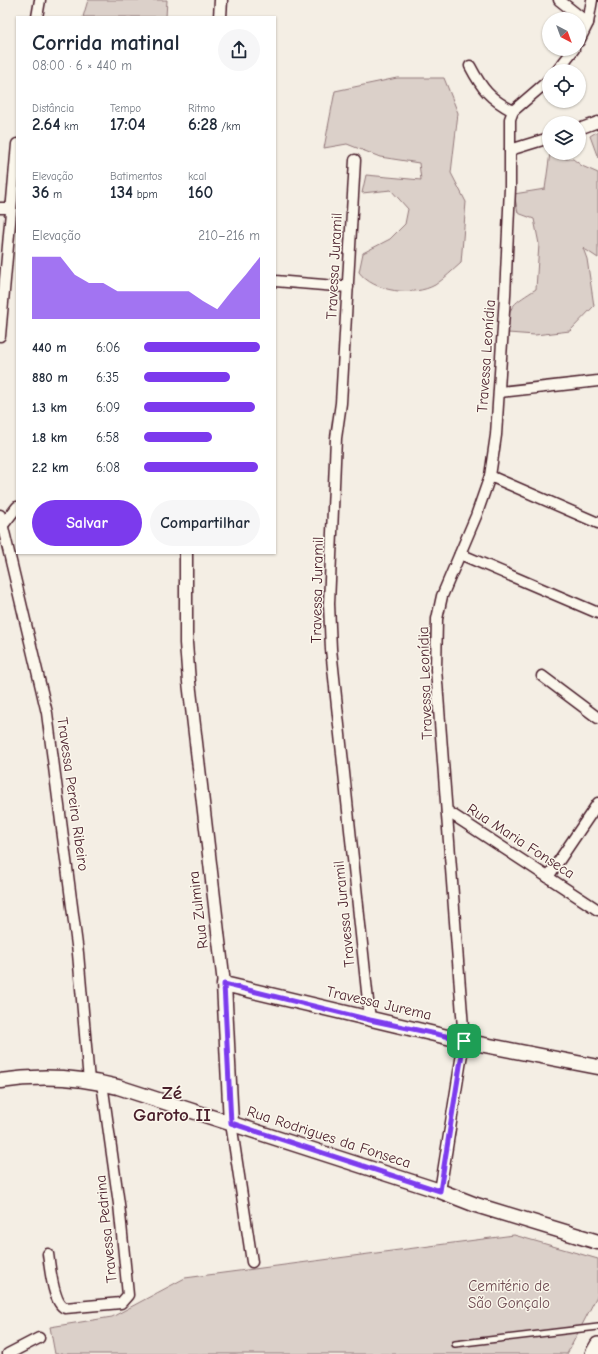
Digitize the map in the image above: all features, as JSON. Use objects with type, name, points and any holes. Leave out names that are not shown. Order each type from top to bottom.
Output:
[{"type":"main road","name":"Travessa Jurema","points":[[224,984],[370,1020],[464,1041],[598,1067]]},
{"type":"main road","name":"Rua Zulmira","points":[[224,984],[231,1123]]},
{"type":"main road","name":"Rua Rodrigues da Fonseca","points":[[0,1081],[20,1078],[41,1078],[96,1082],[231,1123],[476,1204],[598,1242]]},
{"type":"main road","points":[[593,1354],[598,1345]]},
{"type":"street","points":[[37,16],[40,0]]},
{"type":"street","points":[[220,16],[221,0]]},
{"type":"street","points":[[559,0],[588,23]]},
{"type":"street","points":[[586,27],[592,0]]},
{"type":"street","points":[[562,64],[569,56]]},
{"type":"street","points":[[470,66],[480,85],[488,95],[499,104],[513,111],[542,86]]},
{"type":"street","name":"Travessa Leonídia","points":[[440,1191],[464,1041],[436,669],[437,619],[442,596],[490,476],[500,392],[510,119],[513,111]]},
{"type":"street","points":[[586,126],[598,122]]},
{"type":"street","points":[[510,150],[542,140]]},
{"type":"street","points":[[0,336],[16,155]]},
{"type":"street","name":"Travessa Juramil","points":[[355,160],[341,403],[336,438],[329,604],[334,680],[370,1020]]},
{"type":"street","points":[[0,208],[11,208]]},
{"type":"street","points":[[276,281],[348,287]]},
{"type":"street","points":[[500,392],[598,381]]},
{"type":"street","points":[[490,476],[598,522]]},
{"type":"street","points":[[1,528],[16,507]]},
{"type":"street","name":"Travessa Pereira Ribeiro","points":[[0,515],[1,528],[47,713],[96,1082]]},
{"type":"street","name":"Rua Zulmira","points":[[186,554],[186,643],[189,682],[224,984]]},
{"type":"street","points":[[460,554],[598,613]]},
{"type":"street","points":[[542,676],[598,718]]},
{"type":"street","points":[[548,877],[598,803]]},
{"type":"street","name":"Rua Maria Fonseca","points":[[447,812],[598,910]]},
{"type":"street","name":"Travessa Pedrina","points":[[48,1254],[56,1298],[61,1306],[66,1308],[121,1303],[128,1295],[119,1204],[96,1082]]},
{"type":"street","name":"Rua Zulmira","points":[[231,1123],[252,1262]]},
{"type":"street","points":[[8,1354],[39,1338]]},
{"type":"lane","points":[[455,1344],[598,1327]]},
{"type":"green space","points":[[88,0],[167,0],[166,16],[83,16]]},
{"type":"green space","points":[[397,78],[444,78],[458,113],[451,173],[466,202],[461,263],[435,285],[416,291],[384,288],[365,279],[359,272],[363,253],[390,239],[405,224],[408,209],[391,190],[362,193],[366,175],[421,180],[419,163],[380,157],[347,144],[324,148],[335,91]]},
{"type":"green space","points":[[598,131],[598,158],[590,136]]},
{"type":"green space","points":[[549,160],[574,160],[582,166],[598,173],[598,258],[583,248],[587,259],[594,306],[570,331],[535,335],[508,333],[510,310],[517,302],[536,289],[539,244],[534,219],[518,213],[514,194],[545,189]]},
{"type":"green space","name":"Cemitério de São Gonçalo","points":[[514,1235],[598,1259],[598,1294],[567,1354],[55,1354],[50,1327],[112,1317],[185,1278]]},
{"type":"district","name":"Zé Garoto II","points":[[172,1104]]},
{"type":"route","points":[[224,984],[370,1020],[464,1041],[440,1191],[231,1123],[224,984]]}]
